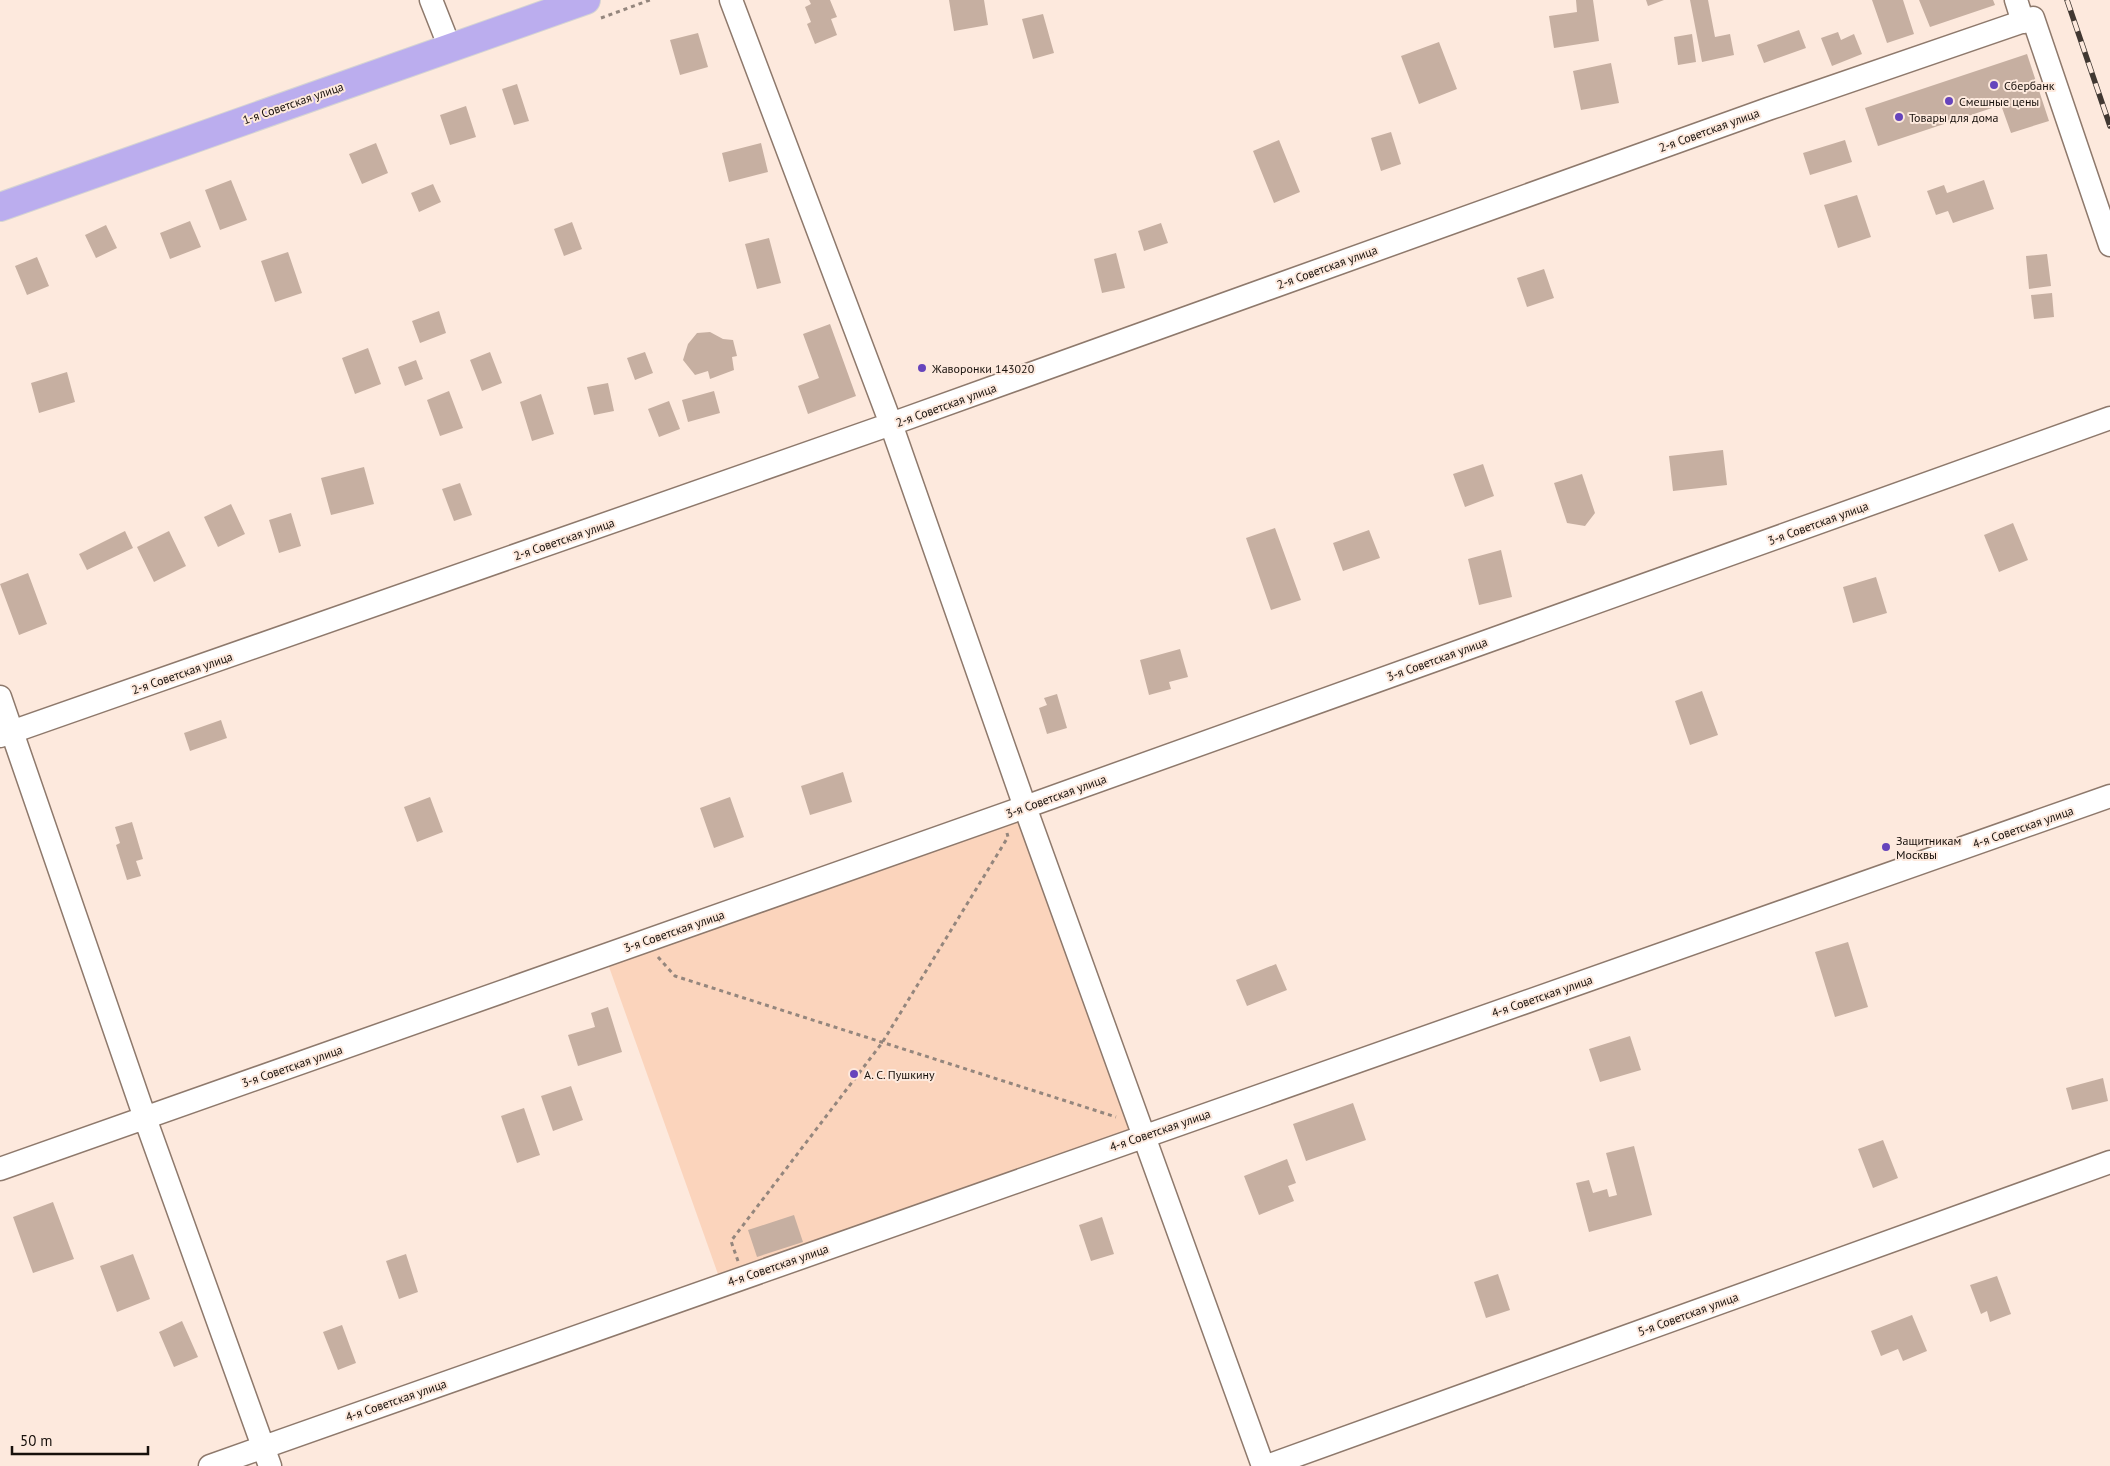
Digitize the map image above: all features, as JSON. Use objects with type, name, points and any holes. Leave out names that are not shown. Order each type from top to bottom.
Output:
[{"type":"main road","name":"1-я Советская улица","points":[[0,207],[586,0]]},
{"type":"street","points":[[431,0],[450,48]]},
{"type":"street","points":[[731,0],[891,424],[1025,807],[1135,1139],[1263,1466]]},
{"type":"street","points":[[2016,0],[2028,20],[2110,245]]},
{"type":"street","name":"2-я Советская улица","points":[[6,734],[891,424],[1768,109],[2028,20]]},
{"type":"street","name":"3-я Советская улица","points":[[0,1169],[1002,816],[2110,418]]},
{"type":"street","points":[[0,697],[6,734],[267,1456]]},
{"type":"street","name":"4-я Советская улица","points":[[210,1466],[267,1456],[744,1277],[2110,796]]},
{"type":"street","name":"5-я Советская улица","points":[[1267,1466],[2110,1162]]},
{"type":"path","points":[[744,1277],[730,1241],[882,1043],[1008,837],[1002,816]]},
{"type":"path","points":[[644,942],[675,976],[1116,1118],[1135,1139]]},
{"type":"shaded area","points":[[1019,818],[1130,1131],[719,1277],[608,964]]},
{"type":"building","points":[[809,0],[830,0],[837,17],[831,19],[837,35],[815,44],[807,24],[811,22],[805,7],[811,4]]},
{"type":"building","points":[[949,0],[984,0],[988,25],[954,31]]},
{"type":"building","points":[[1576,0],[1593,0],[1599,41],[1554,48],[1549,16],[1577,12]]},
{"type":"building","points":[[1646,0],[1664,0],[1648,6]]},
{"type":"building","points":[[1690,0],[1708,0],[1715,37],[1730,34],[1734,55],[1702,62]]},
{"type":"building","points":[[1872,0],[1903,0],[1914,34],[1887,43]]},
{"type":"building","points":[[1919,0],[1993,0],[1995,5],[1930,27]]},
{"type":"building","points":[[1043,14],[1054,53],[1033,59],[1022,19]]},
{"type":"building","points":[[1799,30],[1806,48],[1764,63],[1757,45]]},
{"type":"building","points":[[1838,32],[1841,40],[1854,34],[1862,54],[1832,66],[1821,38]]},
{"type":"building","points":[[698,33],[708,67],[680,75],[670,40]]},
{"type":"building","points":[[1692,34],[1696,62],[1678,65],[1674,37]]},
{"type":"building","points":[[1439,42],[1457,89],[1419,104],[1401,56]]},
{"type":"building","points":[[2027,54],[2049,121],[2011,133],[2001,105],[1878,146],[1865,108]]},
{"type":"building","points":[[1611,63],[1619,103],[1581,110],[1573,71]]},
{"type":"building","points":[[517,84],[529,121],[514,125],[502,89]]},
{"type":"building","points":[[466,106],[476,137],[450,145],[440,115]]},
{"type":"building","points":[[1391,132],[1401,164],[1381,171],[1371,138]]},
{"type":"building","points":[[1279,140],[1300,192],[1274,203],[1253,151]]},
{"type":"building","points":[[1845,140],[1852,162],[1810,175],[1803,153]]},
{"type":"building","points":[[376,143],[388,173],[362,184],[349,154]]},
{"type":"building","points":[[761,143],[768,172],[729,182],[722,153]]},
{"type":"building","points":[[231,180],[247,220],[220,230],[205,190]]},
{"type":"building","points":[[1984,180],[1994,209],[1953,223],[1948,211],[1936,215],[1927,191],[1944,185],[1947,193]]},
{"type":"building","points":[[433,184],[441,202],[419,212],[411,193]]},
{"type":"building","points":[[1857,195],[1871,237],[1838,248],[1824,205]]},
{"type":"building","points":[[190,221],[201,247],[170,259],[160,233]]},
{"type":"building","points":[[572,222],[582,249],[564,256],[554,229]]},
{"type":"building","points":[[1161,223],[1168,243],[1144,251],[1138,231]]},
{"type":"building","points":[[106,225],[117,248],[96,258],[85,235]]},
{"type":"building","points":[[769,238],[781,283],[757,289],[745,244]]},
{"type":"building","points":[[288,252],[302,293],[275,302],[261,261]]},
{"type":"building","points":[[1116,253],[1125,288],[1102,293],[1094,259]]},
{"type":"building","points":[[2047,254],[2051,286],[2029,289],[2026,256]]},
{"type":"building","points":[[37,257],[49,286],[27,295],[15,266]]},
{"type":"building","points":[[1544,269],[1554,298],[1527,307],[1517,278]]},
{"type":"building","points":[[2052,293],[2054,317],[2034,319],[2031,295]]},
{"type":"building","points":[[439,311],[446,333],[420,343],[412,321]]},
{"type":"building","points":[[830,324],[856,396],[808,414],[798,386],[819,378],[803,334]]},
{"type":"building","points":[[710,332],[723,339],[733,340],[737,356],[732,357],[734,370],[710,379],[708,371],[695,375],[683,360],[688,344],[697,333]]},
{"type":"building","points":[[368,348],[381,384],[355,394],[342,358]]},
{"type":"building","points":[[490,352],[502,383],[482,391],[470,360]]},
{"type":"building","points":[[645,352],[653,373],[635,380],[627,358]]},
{"type":"building","points":[[416,360],[423,379],[405,386],[398,367]]},
{"type":"building","points":[[67,372],[75,402],[39,413],[31,383]]},
{"type":"building","points":[[608,383],[614,411],[594,415],[587,387]]},
{"type":"building","points":[[449,391],[463,428],[440,436],[427,400]]},
{"type":"building","points":[[714,391],[720,413],[688,422],[682,400]]},
{"type":"building","points":[[541,394],[554,434],[532,441],[520,402]]},
{"type":"building","points":[[669,401],[680,429],[659,437],[648,409]]},
{"type":"building","points":[[1723,450],[1727,485],[1673,491],[1669,456]]},
{"type":"building","points":[[1483,464],[1494,496],[1465,507],[1453,474]]},
{"type":"building","points":[[364,467],[374,504],[331,515],[321,478]]},
{"type":"building","points":[[1582,474],[1595,513],[1585,526],[1567,523],[1554,483]]},
{"type":"building","points":[[460,483],[472,515],[454,521],[442,489]]},
{"type":"building","points":[[231,504],[245,534],[218,547],[204,517]]},
{"type":"building","points":[[291,513],[301,546],[279,553],[269,520]]},
{"type":"building","points":[[2013,523],[2028,560],[1999,572],[1984,535]]},
{"type":"building","points":[[1275,528],[1301,600],[1271,610],[1246,538]]},
{"type":"building","points":[[1369,530],[1380,558],[1343,571],[1333,543]]},
{"type":"building","points":[[125,531],[133,548],[87,570],[79,554]]},
{"type":"building","points":[[169,531],[186,566],[154,582],[137,547]]},
{"type":"building","points":[[1501,550],[1512,597],[1479,605],[1468,559]]},
{"type":"building","points":[[28,573],[47,624],[19,635],[0,584]]},
{"type":"building","points":[[1876,577],[1887,613],[1853,623],[1843,587]]},
{"type":"building","points":[[1180,649],[1188,677],[1169,682],[1171,689],[1149,695],[1140,660]]},
{"type":"building","points":[[1702,691],[1718,735],[1690,745],[1675,701]]},
{"type":"building","points":[[1057,694],[1067,728],[1047,734],[1039,708],[1047,705],[1044,698]]},
{"type":"building","points":[[221,720],[227,738],[190,751],[184,733]]},
{"type":"building","points":[[843,772],[852,802],[810,815],[801,786]]},
{"type":"building","points":[[430,797],[443,832],[417,842],[404,807]]},
{"type":"building","points":[[730,797],[744,837],[714,848],[700,808]]},
{"type":"building","points":[[132,822],[143,859],[136,861],[141,876],[127,880],[116,845],[120,843],[115,827]]},
{"type":"building","points":[[1848,942],[1868,1007],[1835,1017],[1815,952]]},
{"type":"building","points":[[1276,964],[1287,990],[1247,1006],[1236,980]]},
{"type":"building","points":[[608,1007],[622,1052],[578,1066],[568,1035],[595,1027],[591,1013]]},
{"type":"building","points":[[1630,1036],[1641,1070],[1600,1082],[1589,1049]]},
{"type":"building","points":[[2103,1078],[2108,1101],[2072,1110],[2066,1088]]},
{"type":"building","points":[[571,1086],[583,1120],[553,1131],[541,1096]]},
{"type":"building","points":[[1353,1103],[1366,1140],[1306,1161],[1293,1124]]},
{"type":"building","points":[[524,1108],[540,1155],[517,1163],[501,1116]]},
{"type":"building","points":[[1883,1140],[1898,1178],[1873,1188],[1858,1149]]},
{"type":"building","points":[[1634,1146],[1652,1215],[1589,1232],[1576,1183],[1589,1180],[1593,1193],[1607,1189],[1609,1197],[1617,1195],[1606,1153]]},
{"type":"building","points":[[1287,1159],[1296,1183],[1288,1186],[1294,1201],[1259,1215],[1244,1176]]},
{"type":"building","points":[[53,1202],[74,1259],[33,1273],[13,1217]]},
{"type":"building","points":[[794,1215],[803,1242],[757,1257],[748,1230]]},
{"type":"building","points":[[1102,1217],[1114,1254],[1091,1261],[1079,1225]]},
{"type":"building","points":[[133,1254],[150,1299],[117,1312],[100,1266]]},
{"type":"building","points":[[406,1254],[418,1292],[399,1299],[386,1261]]},
{"type":"building","points":[[1498,1274],[1510,1310],[1486,1318],[1474,1282]]},
{"type":"building","points":[[1997,1276],[2011,1314],[1990,1322],[1987,1311],[1981,1314],[1970,1285]]},
{"type":"building","points":[[1912,1315],[1927,1351],[1903,1361],[1898,1349],[1881,1356],[1871,1331]]},
{"type":"building","points":[[182,1321],[198,1357],[174,1367],[159,1332]]},
{"type":"building","points":[[342,1325],[356,1363],[338,1370],[323,1332]]},
{"type":"railway","points":[[2067,0],[2110,126]]},
{"type":"place","name":"Сбербанк","points":[[1994,85]]},
{"type":"place","name":"Смешные цены","points":[[1949,101]]},
{"type":"place","name":"Товары для дома","points":[[1899,117]]},
{"type":"place","name":"Жаворонки 143020","points":[[922,368]]},
{"type":"place","name":"Защитникам Москвы","points":[[1886,847]]},
{"type":"place","name":"А. С. Пушкину","points":[[854,1074]]}]
